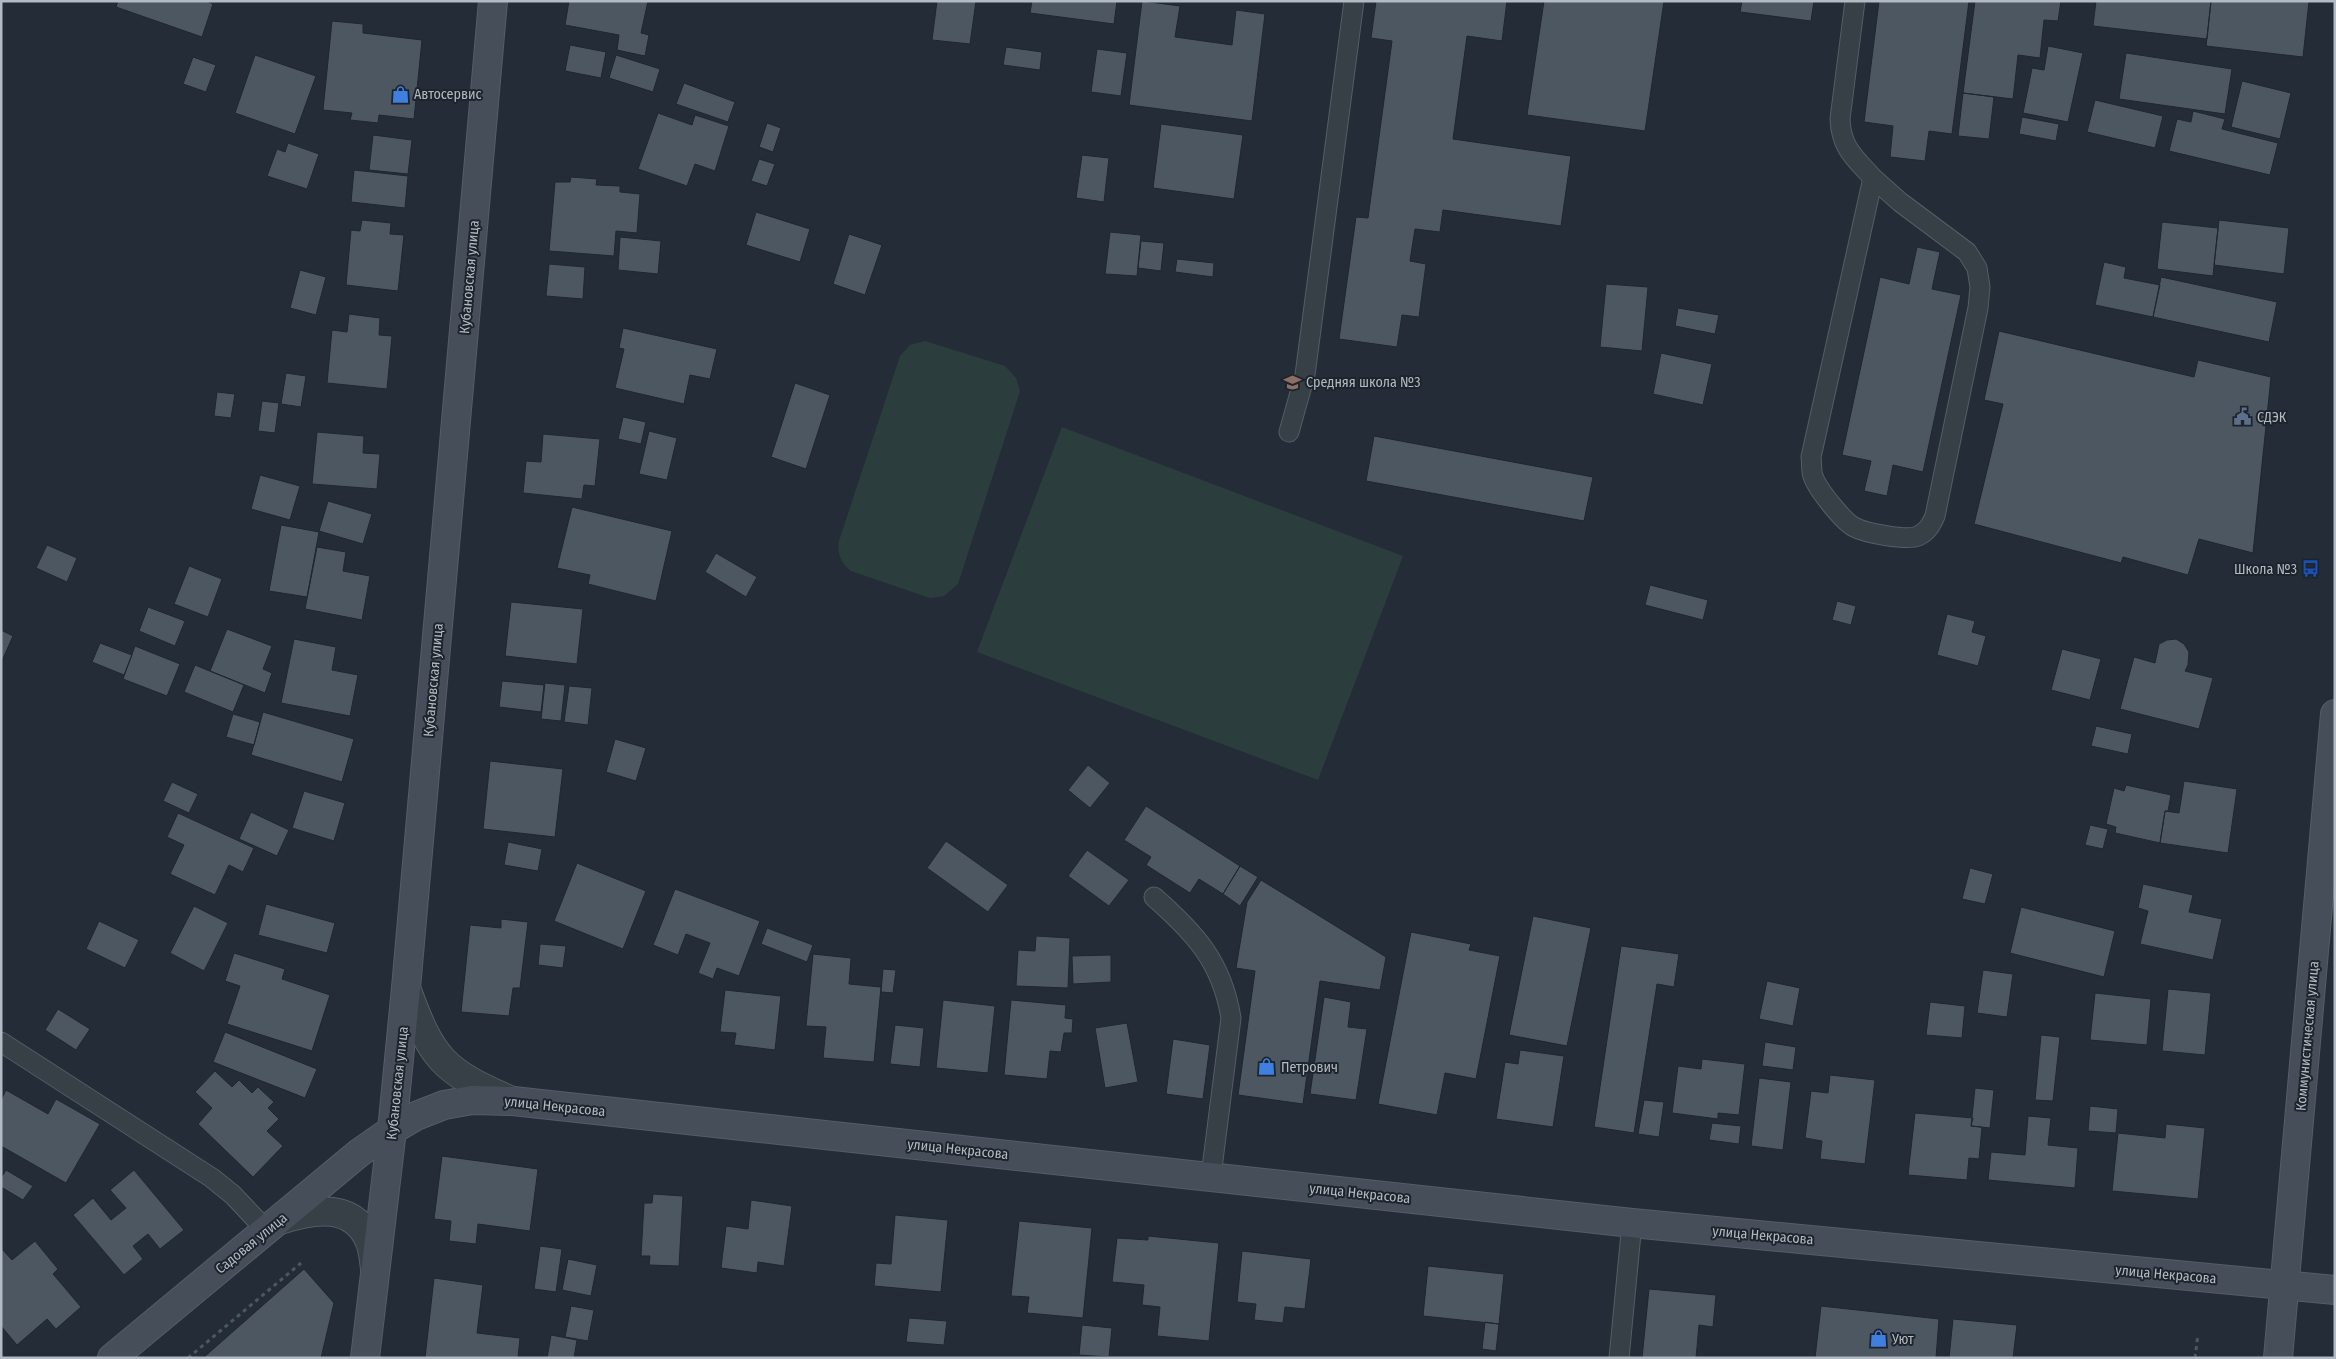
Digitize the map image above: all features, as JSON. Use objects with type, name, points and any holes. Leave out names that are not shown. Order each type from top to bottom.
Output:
[{"type":"street","name":"Кубановская улица","points":[[365,1358],[392,1130],[406,988],[493,1]]},
{"type":"street","name":"Коммунистическая улица","points":[[2278,1358],[2335,714]]},
{"type":"street","points":[[406,988],[427,1039],[449,1067],[462,1078],[513,1101]]},
{"type":"street","name":"улица Некрасова","points":[[392,1130],[416,1116],[444,1105],[472,1100],[513,1101],[1632,1223],[2335,1290]]},
{"type":"street","name":"Садовая улица","points":[[112,1358],[359,1153],[392,1130]]},
{"type":"street","points":[[273,1225],[301,1213],[321,1210],[349,1217],[361,1226],[370,1243],[375,1269]]},
{"type":"lane","points":[[1289,432],[1305,375],[1354,1]]},
{"type":"lane","points":[[1855,1],[1840,118],[1841,133],[1846,147],[1873,178],[1900,202],[1967,252],[1977,268],[1980,287],[1978,308],[1935,516],[1929,528],[1917,537],[1906,538],[1854,527],[1820,488],[1813,476],[1811,457],[1873,178]]},
{"type":"lane","points":[[1154,897],[1185,925],[1204,948],[1227,992],[1231,1018],[1211,1176]]},
{"type":"lane","points":[[1,1042],[212,1178],[273,1225]]},
{"type":"lane","points":[[1619,1358],[1632,1223]]},
{"type":"path","points":[[188,1358],[301,1263]]},
{"type":"path","points":[[2195,1358],[2198,1334]]},
{"type":"shaded area","points":[[925,341],[1005,366],[1016,378],[1020,391],[958,584],[944,596],[930,598],[851,571],[840,558],[839,550],[839,541],[900,356],[910,345]]},
{"type":"shaded area","points":[[1062,427],[1403,556],[1318,780],[977,652]]},
{"type":"building","points":[[118,1],[207,1],[213,4],[202,37],[116,7]]},
{"type":"building","points":[[569,1],[648,1],[641,33],[649,35],[645,56],[617,50],[619,35],[565,25]]},
{"type":"building","points":[[937,1],[976,1],[970,44],[932,40]]},
{"type":"building","points":[[1032,1],[1117,1],[1114,24],[1030,13]]},
{"type":"building","points":[[1142,1],[1180,6],[1175,37],[1232,45],[1236,10],[1265,14],[1252,121],[1129,105]]},
{"type":"building","points":[[1376,1],[1507,1],[1502,41],[1467,36],[1453,139],[1571,156],[1561,226],[1443,210],[1440,232],[1415,229],[1410,261],[1426,264],[1419,317],[1402,315],[1397,347],[1339,339],[1356,217],[1368,218],[1392,41],[1371,38]]},
{"type":"building","points":[[1544,1],[1664,1],[1645,131],[1527,115]]},
{"type":"building","points":[[1742,1],[1814,1],[1811,21],[1740,12]]},
{"type":"building","points":[[1879,1],[1969,1],[1952,134],[1929,131],[1925,161],[1890,157],[1893,126],[1864,122]]},
{"type":"building","points":[[1975,1],[2061,1],[2058,21],[2044,20],[2040,58],[2018,55],[2013,99],[1963,93]]},
{"type":"building","points":[[2096,1],[2211,1],[2207,39],[2093,26]]},
{"type":"building","points":[[2211,1],[2309,1],[2303,57],[2206,46]]},
{"type":"building","points":[[332,21],[363,24],[363,33],[422,40],[414,119],[379,115],[378,123],[350,120],[352,113],[323,110]]},
{"type":"building","points":[[570,45],[606,52],[601,78],[565,71]]},
{"type":"building","points":[[2048,46],[2083,53],[2068,122],[2023,113],[2032,68],[2044,70]]},
{"type":"building","points":[[1006,47],[1042,52],[1040,70],[1003,65]]},
{"type":"building","points":[[1097,49],[1127,53],[1121,96],[1091,92]]},
{"type":"building","points":[[2126,53],[2232,69],[2225,114],[2119,99]]},
{"type":"building","points":[[255,55],[316,76],[295,134],[235,113]]},
{"type":"building","points":[[616,55],[660,69],[653,92],[609,78]]},
{"type":"building","points":[[193,57],[216,65],[206,92],[183,84]]},
{"type":"building","points":[[2242,81],[2291,93],[2280,139],[2231,127]]},
{"type":"building","points":[[684,83],[735,102],[728,122],[676,104]]},
{"type":"building","points":[[1963,93],[1994,97],[1989,139],[1958,136]]},
{"type":"building","points":[[2095,100],[2163,116],[2155,148],[2087,132]]},
{"type":"building","points":[[2193,111],[2225,119],[2222,129],[2278,143],[2270,175],[2169,151],[2177,119],[2191,122]]},
{"type":"building","points":[[658,113],[692,125],[695,115],[729,126],[715,171],[695,164],[687,186],[638,169]]},
{"type":"building","points":[[2022,117],[2059,124],[2056,141],[2019,134]]},
{"type":"building","points":[[767,123],[781,128],[773,152],[759,147]]},
{"type":"building","points":[[1161,124],[1243,135],[1234,199],[1153,188]]},
{"type":"building","points":[[373,135],[412,140],[408,174],[369,170]]},
{"type":"building","points":[[288,143],[319,154],[307,189],[267,176],[277,149],[285,152]]},
{"type":"building","points":[[1082,155],[1109,158],[1104,202],[1076,198]]},
{"type":"building","points":[[759,159],[775,164],[767,186],[751,181]]},
{"type":"building","points":[[354,170],[408,176],[405,208],[351,202]]},
{"type":"building","points":[[571,177],[597,179],[596,185],[620,186],[620,192],[640,194],[637,233],[616,231],[614,256],[549,251],[555,182],[570,182]]},
{"type":"building","points":[[756,212],[810,229],[800,262],[746,245]]},
{"type":"building","points":[[362,220],[391,223],[390,234],[404,235],[398,291],[346,285],[351,230],[360,231]]},
{"type":"building","points":[[2219,220],[2289,228],[2284,274],[2214,265]]},
{"type":"building","points":[[2162,222],[2218,228],[2213,276],[2157,269]]},
{"type":"building","points":[[1110,232],[1141,235],[1137,276],[1105,274]]},
{"type":"building","points":[[849,234],[882,245],[865,295],[833,284]]},
{"type":"building","points":[[620,237],[661,241],[658,274],[618,270]]},
{"type":"building","points":[[1141,241],[1164,243],[1161,271],[1138,268]]},
{"type":"building","points":[[1917,247],[1940,252],[1932,289],[1961,295],[1923,472],[1893,465],[1887,496],[1864,491],[1871,461],[1842,455],[1880,277],[1909,284]]},
{"type":"building","points":[[1177,259],[1214,263],[1213,277],[1175,272]]},
{"type":"building","points":[[2104,262],[2126,267],[2124,278],[2160,285],[2153,317],[2095,305]]},
{"type":"building","points":[[549,264],[585,267],[583,299],[546,296]]},
{"type":"building","points":[[300,270],[326,277],[316,315],[290,308]]},
{"type":"building","points":[[2161,277],[2277,302],[2269,342],[2153,317]]},
{"type":"building","points":[[1606,284],[1648,287],[1642,351],[1600,347]]},
{"type":"building","points":[[1678,308],[1719,315],[1715,334],[1675,326]]},
{"type":"building","points":[[349,314],[380,318],[379,335],[392,336],[387,389],[327,383],[332,330],[347,332]]},
{"type":"building","points":[[623,328],[717,349],[710,379],[690,375],[684,404],[615,388],[624,349],[619,348]]},
{"type":"building","points":[[1999,331],[2194,377],[2198,360],[2271,377],[2253,553],[2199,539],[2188,575],[2123,557],[2121,563],[1974,524],[2003,404],[1984,400]]},
{"type":"building","points":[[1661,353],[1712,364],[1703,405],[1653,394]]},
{"type":"building","points":[[286,373],[306,376],[301,407],[281,404]]},
{"type":"building","points":[[795,383],[830,395],[806,469],[771,457]]},
{"type":"building","points":[[217,392],[235,394],[231,418],[214,416]]},
{"type":"building","points":[[262,401],[279,403],[275,433],[258,431]]},
{"type":"building","points":[[623,417],[646,422],[641,444],[618,439]]},
{"type":"building","points":[[649,431],[677,438],[667,480],[639,474]]},
{"type":"building","points":[[317,432],[364,436],[363,453],[380,454],[377,489],[312,484]]},
{"type":"building","points":[[543,434],[600,439],[595,486],[584,485],[582,499],[523,493],[526,461],[541,462]]},
{"type":"building","points":[[1374,436],[1593,477],[1584,521],[1366,481]]},
{"type":"building","points":[[260,475],[300,486],[290,520],[251,509]]},
{"type":"building","points":[[328,501],[372,514],[363,544],[319,531]]},
{"type":"building","points":[[572,507],[672,531],[656,601],[588,584],[590,575],[557,568]]},
{"type":"building","points":[[281,525],[319,532],[307,597],[269,591]]},
{"type":"building","points":[[47,545],[77,558],[67,582],[36,568]]},
{"type":"building","points":[[317,547],[346,552],[343,571],[370,576],[362,620],[305,609]]},
{"type":"building","points":[[716,553],[757,577],[746,597],[705,572]]},
{"type":"building","points":[[189,566],[222,579],[208,617],[174,604]]},
{"type":"building","points":[[1650,585],[1708,600],[1703,620],[1645,605]]},
{"type":"building","points":[[1837,601],[1856,606],[1851,625],[1832,620]]},
{"type":"building","points":[[511,602],[583,609],[577,664],[505,656]]},
{"type":"building","points":[[148,607],[185,621],[175,646],[139,631]]},
{"type":"building","points":[[1947,614],[1975,621],[1972,632],[1986,636],[1978,666],[1937,655]]},
{"type":"building","points":[[227,629],[272,646],[263,669],[272,673],[265,693],[210,671]]},
{"type":"building","points":[[1,630],[13,636],[1,663]]},
{"type":"building","points":[[294,639],[336,647],[332,670],[358,675],[350,716],[281,703]]},
{"type":"building","points":[[2176,639],[2184,644],[2189,652],[2188,665],[2185,671],[2213,678],[2199,729],[2120,709],[2134,657],[2155,663],[2159,644],[2167,640]]},
{"type":"building","points":[[100,643],[132,655],[124,675],[92,662]]},
{"type":"building","points":[[135,646],[180,664],[167,696],[123,679]]},
{"type":"building","points":[[2062,649],[2101,659],[2090,700],[2051,690]]},
{"type":"building","points":[[195,665],[244,685],[233,712],[184,692]]},
{"type":"building","points":[[502,681],[544,685],[541,712],[499,707]]},
{"type":"building","points":[[545,683],[565,685],[561,721],[541,719]]},
{"type":"building","points":[[569,686],[592,688],[588,725],[564,722]]},
{"type":"building","points":[[263,712],[354,739],[342,782],[251,755]]},
{"type":"building","points":[[233,714],[260,722],[254,745],[226,737]]},
{"type":"building","points":[[2096,726],[2132,734],[2128,754],[2091,746]]},
{"type":"building","points":[[615,739],[646,748],[636,781],[606,772]]},
{"type":"building","points":[[490,761],[563,769],[555,837],[483,829]]},
{"type":"building","points":[[1088,765],[1110,783],[1090,808],[1068,790]]},
{"type":"building","points":[[2184,781],[2237,789],[2228,853],[2160,843],[2165,811],[2179,813]]},
{"type":"building","points":[[172,782],[198,794],[189,813],[163,801]]},
{"type":"building","points":[[2126,785],[2171,795],[2168,811],[2165,811],[2160,843],[2115,833],[2116,827],[2106,824],[2114,788],[2124,791]]},
{"type":"building","points":[[304,791],[345,803],[334,841],[292,828]]},
{"type":"building","points":[[1146,806],[1240,866],[1223,894],[1199,879],[1190,893],[1146,865],[1151,857],[1124,840]]},
{"type":"building","points":[[251,812],[289,830],[277,856],[239,839]]},
{"type":"building","points":[[178,813],[254,848],[243,872],[229,865],[215,895],[170,874],[184,845],[167,837]]},
{"type":"building","points":[[2090,825],[2108,829],[2103,849],[2085,845]]},
{"type":"building","points":[[946,841],[1008,885],[988,912],[927,868]]},
{"type":"building","points":[[508,842],[542,849],[538,871],[504,865]]},
{"type":"building","points":[[1087,850],[1129,880],[1109,906],[1068,876]]},
{"type":"building","points":[[577,863],[646,891],[623,949],[554,921]]},
{"type":"building","points":[[1240,866],[1258,877],[1240,906],[1223,894]]},
{"type":"building","points":[[1970,868],[1993,874],[1985,904],[1962,899]]},
{"type":"building","points":[[1261,880],[1386,957],[1380,990],[1320,981],[1303,1104],[1238,1095],[1255,971],[1236,968],[1247,902]]},
{"type":"building","points":[[2143,884],[2193,895],[2189,912],[2222,919],[2213,960],[2140,944],[2148,911],[2138,908]]},
{"type":"building","points":[[675,889],[760,921],[739,976],[717,968],[713,979],[698,973],[710,943],[686,934],[678,955],[653,945]]},
{"type":"building","points":[[266,904],[335,923],[327,953],[258,935]]},
{"type":"building","points":[[194,906],[228,923],[204,971],[170,953]]},
{"type":"building","points":[[2021,907],[2115,931],[2104,977],[2010,953]]},
{"type":"building","points":[[1533,916],[1591,928],[1567,1046],[1509,1035]]},
{"type":"building","points":[[501,919],[528,922],[520,988],[513,988],[509,1016],[461,1012],[470,925],[501,928]]},
{"type":"building","points":[[99,921],[139,940],[125,968],[86,949]]},
{"type":"building","points":[[767,928],[813,945],[807,962],[761,944]]},
{"type":"building","points":[[1411,932],[1471,944],[1469,950],[1500,956],[1476,1079],[1445,1073],[1437,1115],[1378,1104]]},
{"type":"building","points":[[1036,936],[1070,938],[1068,988],[1016,986],[1018,950],[1035,951]]},
{"type":"building","points":[[540,944],[566,946],[563,968],[538,965]]},
{"type":"building","points":[[1621,946],[1679,954],[1674,987],[1657,984],[1634,1133],[1594,1127]]},
{"type":"building","points":[[234,953],[285,969],[282,979],[330,995],[312,1051],[227,1024],[240,986],[225,981]]},
{"type":"building","points":[[813,954],[851,958],[849,984],[881,987],[874,1062],[823,1058],[826,1027],[806,1026]]},
{"type":"building","points":[[1111,955],[1111,982],[1073,984],[1072,956]]},
{"type":"building","points":[[883,969],[896,970],[893,993],[881,992]]},
{"type":"building","points":[[1983,970],[2013,974],[2007,1017],[1977,1013]]},
{"type":"building","points":[[1767,981],[1800,988],[1793,1026],[1759,1019]]},
{"type":"building","points":[[2168,989],[2211,993],[2205,1055],[2162,1051]]},
{"type":"building","points":[[725,990],[781,996],[775,1050],[734,1045],[736,1033],[720,1032]]},
{"type":"building","points":[[2095,993],[2151,999],[2147,1045],[2090,1040]]},
{"type":"building","points":[[1324,997],[1351,1002],[1348,1027],[1367,1029],[1356,1100],[1310,1094]]},
{"type":"building","points":[[943,1000],[995,1006],[988,1073],[936,1068]]},
{"type":"building","points":[[1011,1000],[1066,1005],[1065,1018],[1073,1019],[1072,1033],[1064,1033],[1061,1052],[1050,1051],[1047,1079],[1004,1075]]},
{"type":"building","points":[[1930,1002],[1965,1006],[1962,1038],[1926,1035]]},
{"type":"building","points":[[58,1009],[90,1029],[76,1050],[45,1030]]},
{"type":"building","points":[[1127,1023],[1138,1082],[1105,1088],[1095,1028]]},
{"type":"building","points":[[895,1025],[924,1028],[920,1067],[890,1064]]},
{"type":"building","points":[[225,1032],[317,1069],[305,1098],[213,1062]]},
{"type":"building","points":[[2041,1035],[2060,1037],[2053,1101],[2035,1100]]},
{"type":"building","points":[[1173,1039],[1210,1045],[1203,1099],[1166,1094]]},
{"type":"building","points":[[1765,1042],[1796,1047],[1793,1070],[1762,1066]]},
{"type":"building","points":[[1520,1050],[1564,1056],[1553,1127],[1496,1119],[1505,1062],[1518,1064]]},
{"type":"building","points":[[1702,1059],[1745,1064],[1739,1115],[1718,1113],[1718,1119],[1672,1113],[1678,1066],[1701,1069]]},
{"type":"building","points":[[215,1071],[232,1087],[239,1080],[252,1093],[258,1087],[274,1102],[268,1108],[279,1119],[267,1131],[283,1146],[253,1177],[198,1124],[212,1108],[195,1092]]},
{"type":"building","points":[[1830,1075],[1875,1080],[1865,1164],[1820,1159],[1822,1141],[1805,1138],[1811,1091],[1828,1093]]},
{"type":"building","points":[[1759,1078],[1791,1082],[1783,1150],[1751,1146]]},
{"type":"building","points":[[1975,1088],[1994,1090],[1990,1128],[1971,1126]]},
{"type":"building","points":[[6,1090],[48,1114],[56,1099],[100,1124],[66,1183],[1,1146],[1,1100]]},
{"type":"building","points":[[1644,1100],[1664,1102],[1659,1137],[1638,1134]]},
{"type":"building","points":[[2090,1106],[2118,1109],[2116,1133],[2088,1131]]},
{"type":"building","points":[[1915,1113],[1973,1118],[1971,1126],[1982,1127],[1979,1159],[1969,1158],[1967,1180],[1908,1175]]},
{"type":"building","points":[[2028,1116],[2051,1118],[2048,1145],[2078,1148],[2075,1188],[1988,1180],[1991,1152],[2025,1155]]},
{"type":"building","points":[[1712,1123],[1741,1126],[1739,1144],[1709,1140]]},
{"type":"building","points":[[2166,1124],[2205,1128],[2198,1199],[2112,1191],[2118,1133],[2165,1138]]},
{"type":"building","points":[[442,1156],[538,1169],[530,1231],[478,1224],[476,1244],[449,1241],[451,1221],[434,1219]]},
{"type":"building","points":[[6,1170],[33,1186],[23,1200],[1,1187],[1,1178]]},
{"type":"building","points":[[134,1170],[184,1230],[160,1249],[148,1234],[133,1246],[143,1259],[124,1275],[73,1215],[93,1198],[111,1220],[126,1208],[110,1190]]},
{"type":"building","points":[[653,1194],[683,1196],[679,1266],[649,1265],[650,1256],[641,1256],[644,1203],[652,1203]]},
{"type":"building","points":[[751,1200],[792,1206],[784,1266],[758,1262],[757,1273],[721,1268],[726,1226],[748,1229]]},
{"type":"building","points":[[895,1215],[948,1220],[941,1292],[874,1286],[876,1263],[891,1264]]},
{"type":"building","points":[[1019,1221],[1092,1228],[1083,1318],[1027,1313],[1029,1297],[1011,1296]]},
{"type":"building","points":[[1148,1236],[1219,1243],[1209,1341],[1157,1336],[1160,1307],[1142,1305],[1144,1285],[1112,1282],[1117,1238],[1148,1240]]},
{"type":"building","points":[[35,1241],[58,1269],[53,1274],[81,1307],[56,1329],[47,1319],[17,1345],[1,1326],[1,1248],[12,1260]]},
{"type":"building","points":[[540,1246],[562,1249],[556,1292],[534,1289]]},
{"type":"building","points":[[1242,1251],[1311,1259],[1305,1309],[1285,1307],[1283,1323],[1254,1320],[1256,1304],[1237,1302]]},
{"type":"building","points":[[568,1259],[597,1265],[591,1296],[562,1290]]},
{"type":"building","points":[[1428,1266],[1504,1274],[1499,1324],[1423,1316]]},
{"type":"building","points":[[304,1269],[334,1303],[321,1358],[203,1358]]},
{"type":"building","points":[[434,1278],[483,1285],[477,1333],[520,1338],[518,1358],[425,1358]]},
{"type":"building","points":[[1649,1289],[1716,1295],[1713,1327],[1699,1325],[1696,1358],[1642,1358]]},
{"type":"building","points":[[571,1306],[594,1310],[588,1341],[565,1337]]},
{"type":"building","name":"Уют","points":[[1821,1306],[1939,1319],[1936,1358],[1815,1358]]},
{"type":"building","points":[[909,1318],[947,1321],[944,1345],[906,1342]]},
{"type":"building","points":[[1953,1319],[2017,1325],[2013,1358],[1949,1358]]},
{"type":"building","points":[[1485,1322],[1499,1324],[1496,1351],[1482,1349]]},
{"type":"building","points":[[1082,1325],[1112,1328],[1109,1357],[1079,1355]]},
{"type":"building","points":[[551,1335],[577,1340],[574,1358],[547,1358]]},
{"type":"place","name":"Автосервис","points":[[400,94]]},
{"type":"place","name":"Средняя школа №3","points":[[1292,382]]},
{"type":"place","name":"СДЭК","points":[[2243,417]]},
{"type":"place","name":"Школа №3","points":[[2311,569]]},
{"type":"place","name":"Петрович","points":[[1267,1067]]},
{"type":"place","name":"Уют","points":[[1878,1339]]}]
